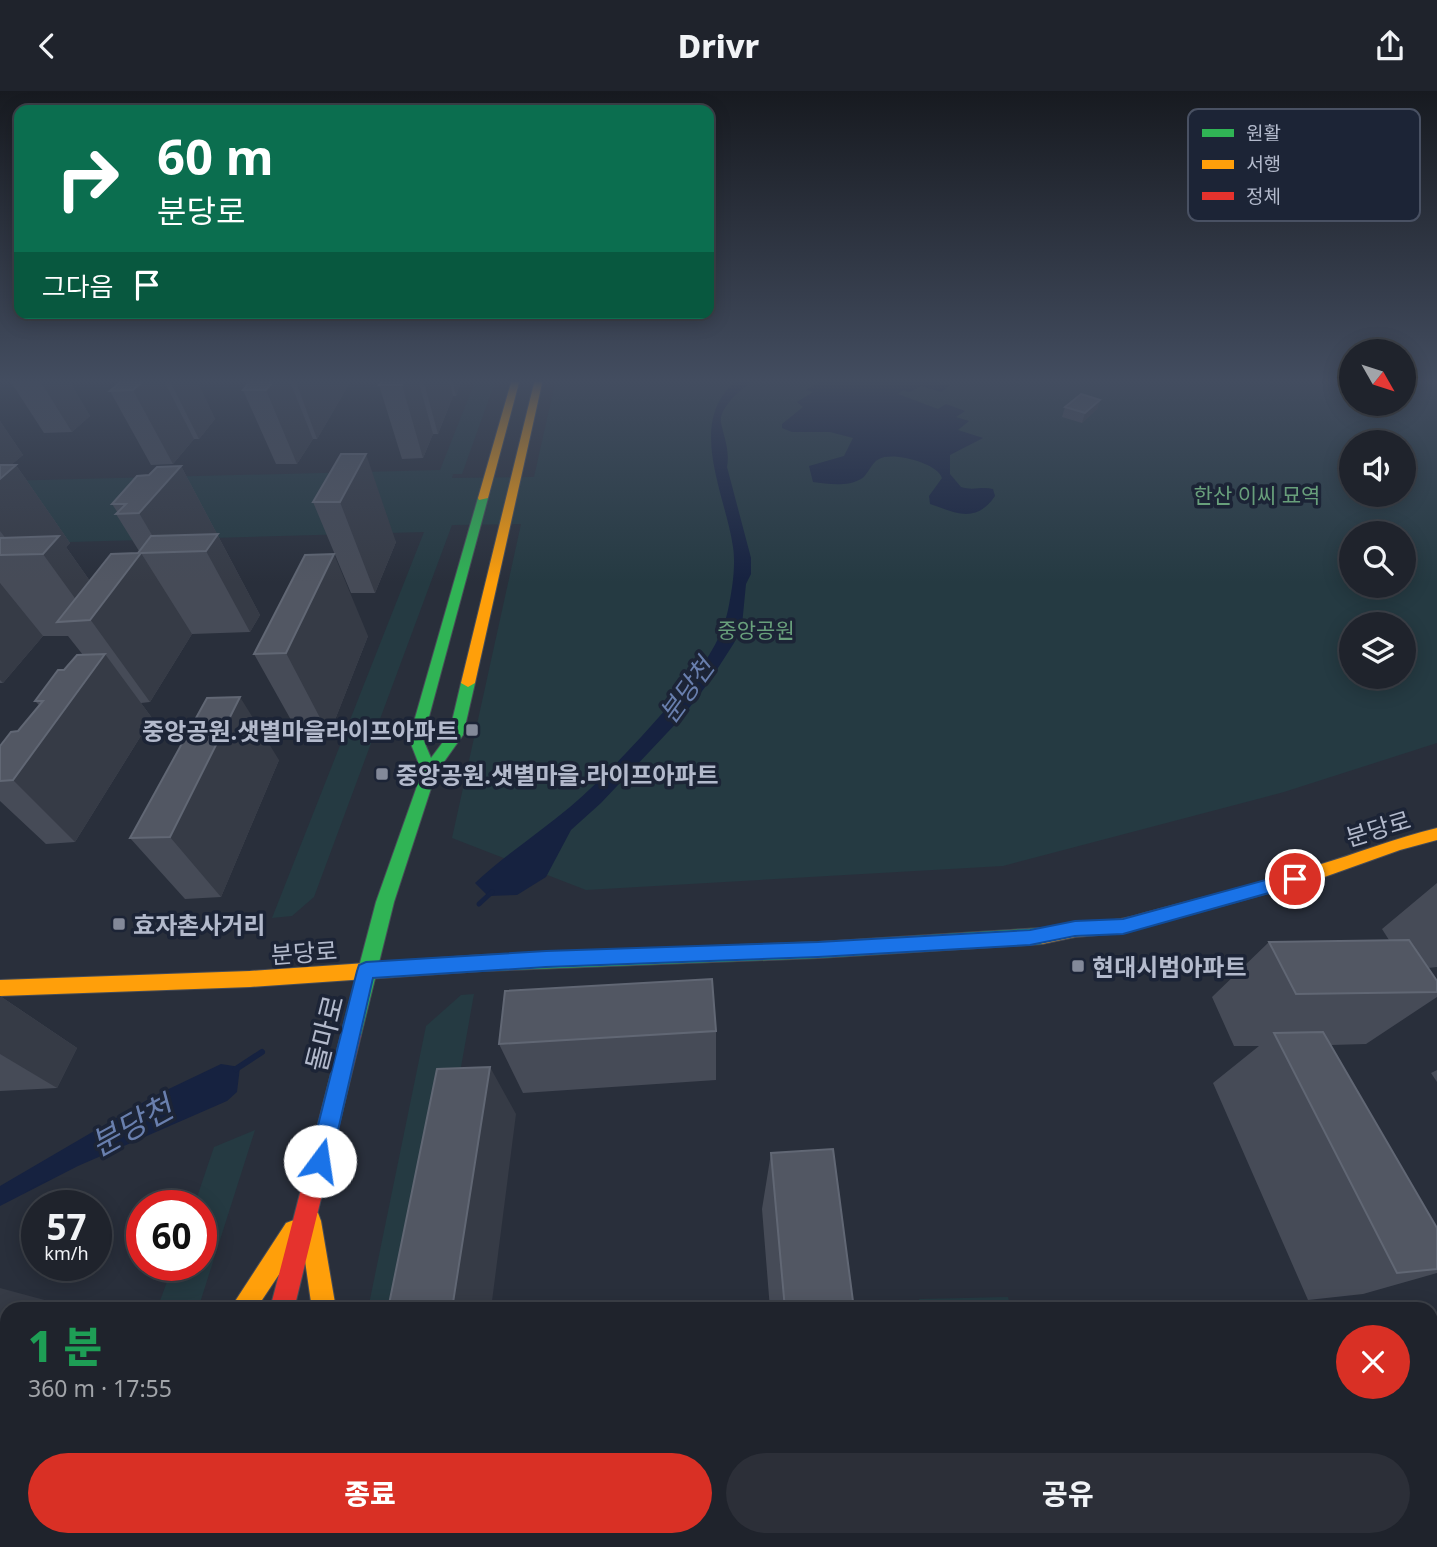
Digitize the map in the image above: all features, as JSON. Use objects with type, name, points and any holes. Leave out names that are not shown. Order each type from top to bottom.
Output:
[{"type":"main road","points":[[429,772],[415,739],[497,447]]},
{"type":"main road","name":"돌마로","points":[[284,1302],[385,902],[429,772],[456,735],[523,447]]},
{"type":"main road","name":"분당로","points":[[0,988],[250,979],[546,959],[818,950],[1030,938],[1075,929],[1123,926],[1315,873],[1398,844],[1437,834]]},
{"type":"main road","points":[[247,1302],[308,1209]]},
{"type":"main road","points":[[308,1209],[323,1302]]},
{"type":"green space","name":"중앙공원","points":[[449,447],[472,447],[462,474],[453,474],[452,478],[534,477],[541,447],[1339,447],[1339,507],[1416,507],[1416,447],[1437,447],[1437,743],[1284,792],[1003,866],[586,890],[452,838],[521,524],[452,525],[314,897],[292,916],[272,918],[424,532],[0,544],[0,481],[440,470]]},
{"type":"green space","points":[[474,994],[419,1302],[369,1302],[426,1026],[461,995]]},
{"type":"green space","points":[[255,1130],[217,1249],[217,1190],[199,1190],[214,1147]]},
{"type":"green space","points":[[167,1281],[207,1281],[200,1302],[160,1302]]},
{"type":"green space","points":[[1008,1297],[1009,1302],[919,1302],[919,1299]]},
{"type":"water","points":[[712,447],[726,447],[727,467],[751,558],[751,574],[746,584],[742,625],[734,643],[683,716],[601,803],[571,830],[546,877],[517,895],[488,896],[475,883],[570,807],[608,772],[686,687],[719,638],[729,603],[734,554]]},
{"type":"water","points":[[849,447],[966,447],[950,455],[950,474],[961,487],[993,489],[995,496],[980,510],[965,514],[930,504],[929,496],[942,478],[939,473],[924,463],[894,456],[879,459],[856,482],[813,482],[809,466],[844,456]]},
{"type":"water","points":[[221,1064],[240,1067],[237,1092],[227,1101],[78,1166],[31,1190],[21,1190],[21,1195],[0,1206],[0,1186],[154,1096]]},
{"type":"building","points":[[341,454],[366,454],[340,502],[313,502]]},
{"type":"building","points":[[0,465],[16,465],[0,479]]},
{"type":"building","points":[[181,466],[139,513],[116,514],[126,504],[112,504],[137,476],[149,475],[157,467]]},
{"type":"building","points":[[218,534],[206,551],[141,553],[90,620],[57,622],[111,554],[138,553],[151,536]]},
{"type":"building","points":[[59,536],[43,554],[0,555],[0,538]]},
{"type":"building","points":[[334,554],[286,653],[254,654],[305,555]]},
{"type":"building","points":[[105,654],[13,780],[0,781],[0,746],[11,732],[18,731],[43,701],[35,701],[58,670],[64,670],[77,655]]},
{"type":"building","points":[[240,697],[170,837],[130,838],[207,698]]},
{"type":"building","points":[[1409,940],[1437,981],[1437,992],[1296,994],[1269,942]]},
{"type":"building","points":[[712,979],[716,1031],[499,1044],[505,991]]},
{"type":"building","points":[[1323,1032],[1437,1228],[1437,1269],[1397,1273],[1274,1033]]},
{"type":"building","points":[[490,1067],[453,1302],[389,1302],[437,1069]]},
{"type":"building","points":[[833,1149],[853,1302],[784,1302],[771,1153]]},
{"type":"waterway","name":"분당천","points":[[479,904],[492,892]]},
{"type":"waterway","name":"분당천","points":[[236,1069],[262,1052]]},
{"type":"traffic: fast","points":[[429,772],[416,739],[483,498]]},
{"type":"traffic: fast","points":[[351,1035],[385,902],[429,772],[456,735],[468,683]]},
{"type":"traffic: fast","points":[[482,963],[818,950],[1042,936]]},
{"type":"traffic: slow","points":[[483,498],[497,447]]},
{"type":"traffic: slow","points":[[468,683],[523,447]]},
{"type":"traffic: slow","points":[[1042,936],[1075,929],[1123,926],[1316,873],[1398,844],[1437,834]]},
{"type":"traffic: slow","points":[[0,988],[250,979],[482,963]]},
{"type":"traffic: slow","points":[[310,1221],[323,1302]]},
{"type":"traffic: slow","points":[[247,1302],[294,1231]]},
{"type":"traffic: jam","points":[[284,1302],[351,1035]]},
{"type":"place","name":"중앙공원.샛별마을라이프아파트","points":[[472,730]]},
{"type":"place","name":"중앙공원.샛별마을.라이프아파트","points":[[382,774]]},
{"type":"place","name":"효자촌사거리","points":[[119,924]]},
{"type":"place","name":"현대시범아파트","points":[[1078,966]]},
{"type":"route","points":[[320,1161],[366,971],[546,959],[818,950],[1030,938],[1075,929],[1123,926],[1295,879]]},
{"type":"park label","name":"한산 이씨 묘역","points":[[1257,495]]}]
